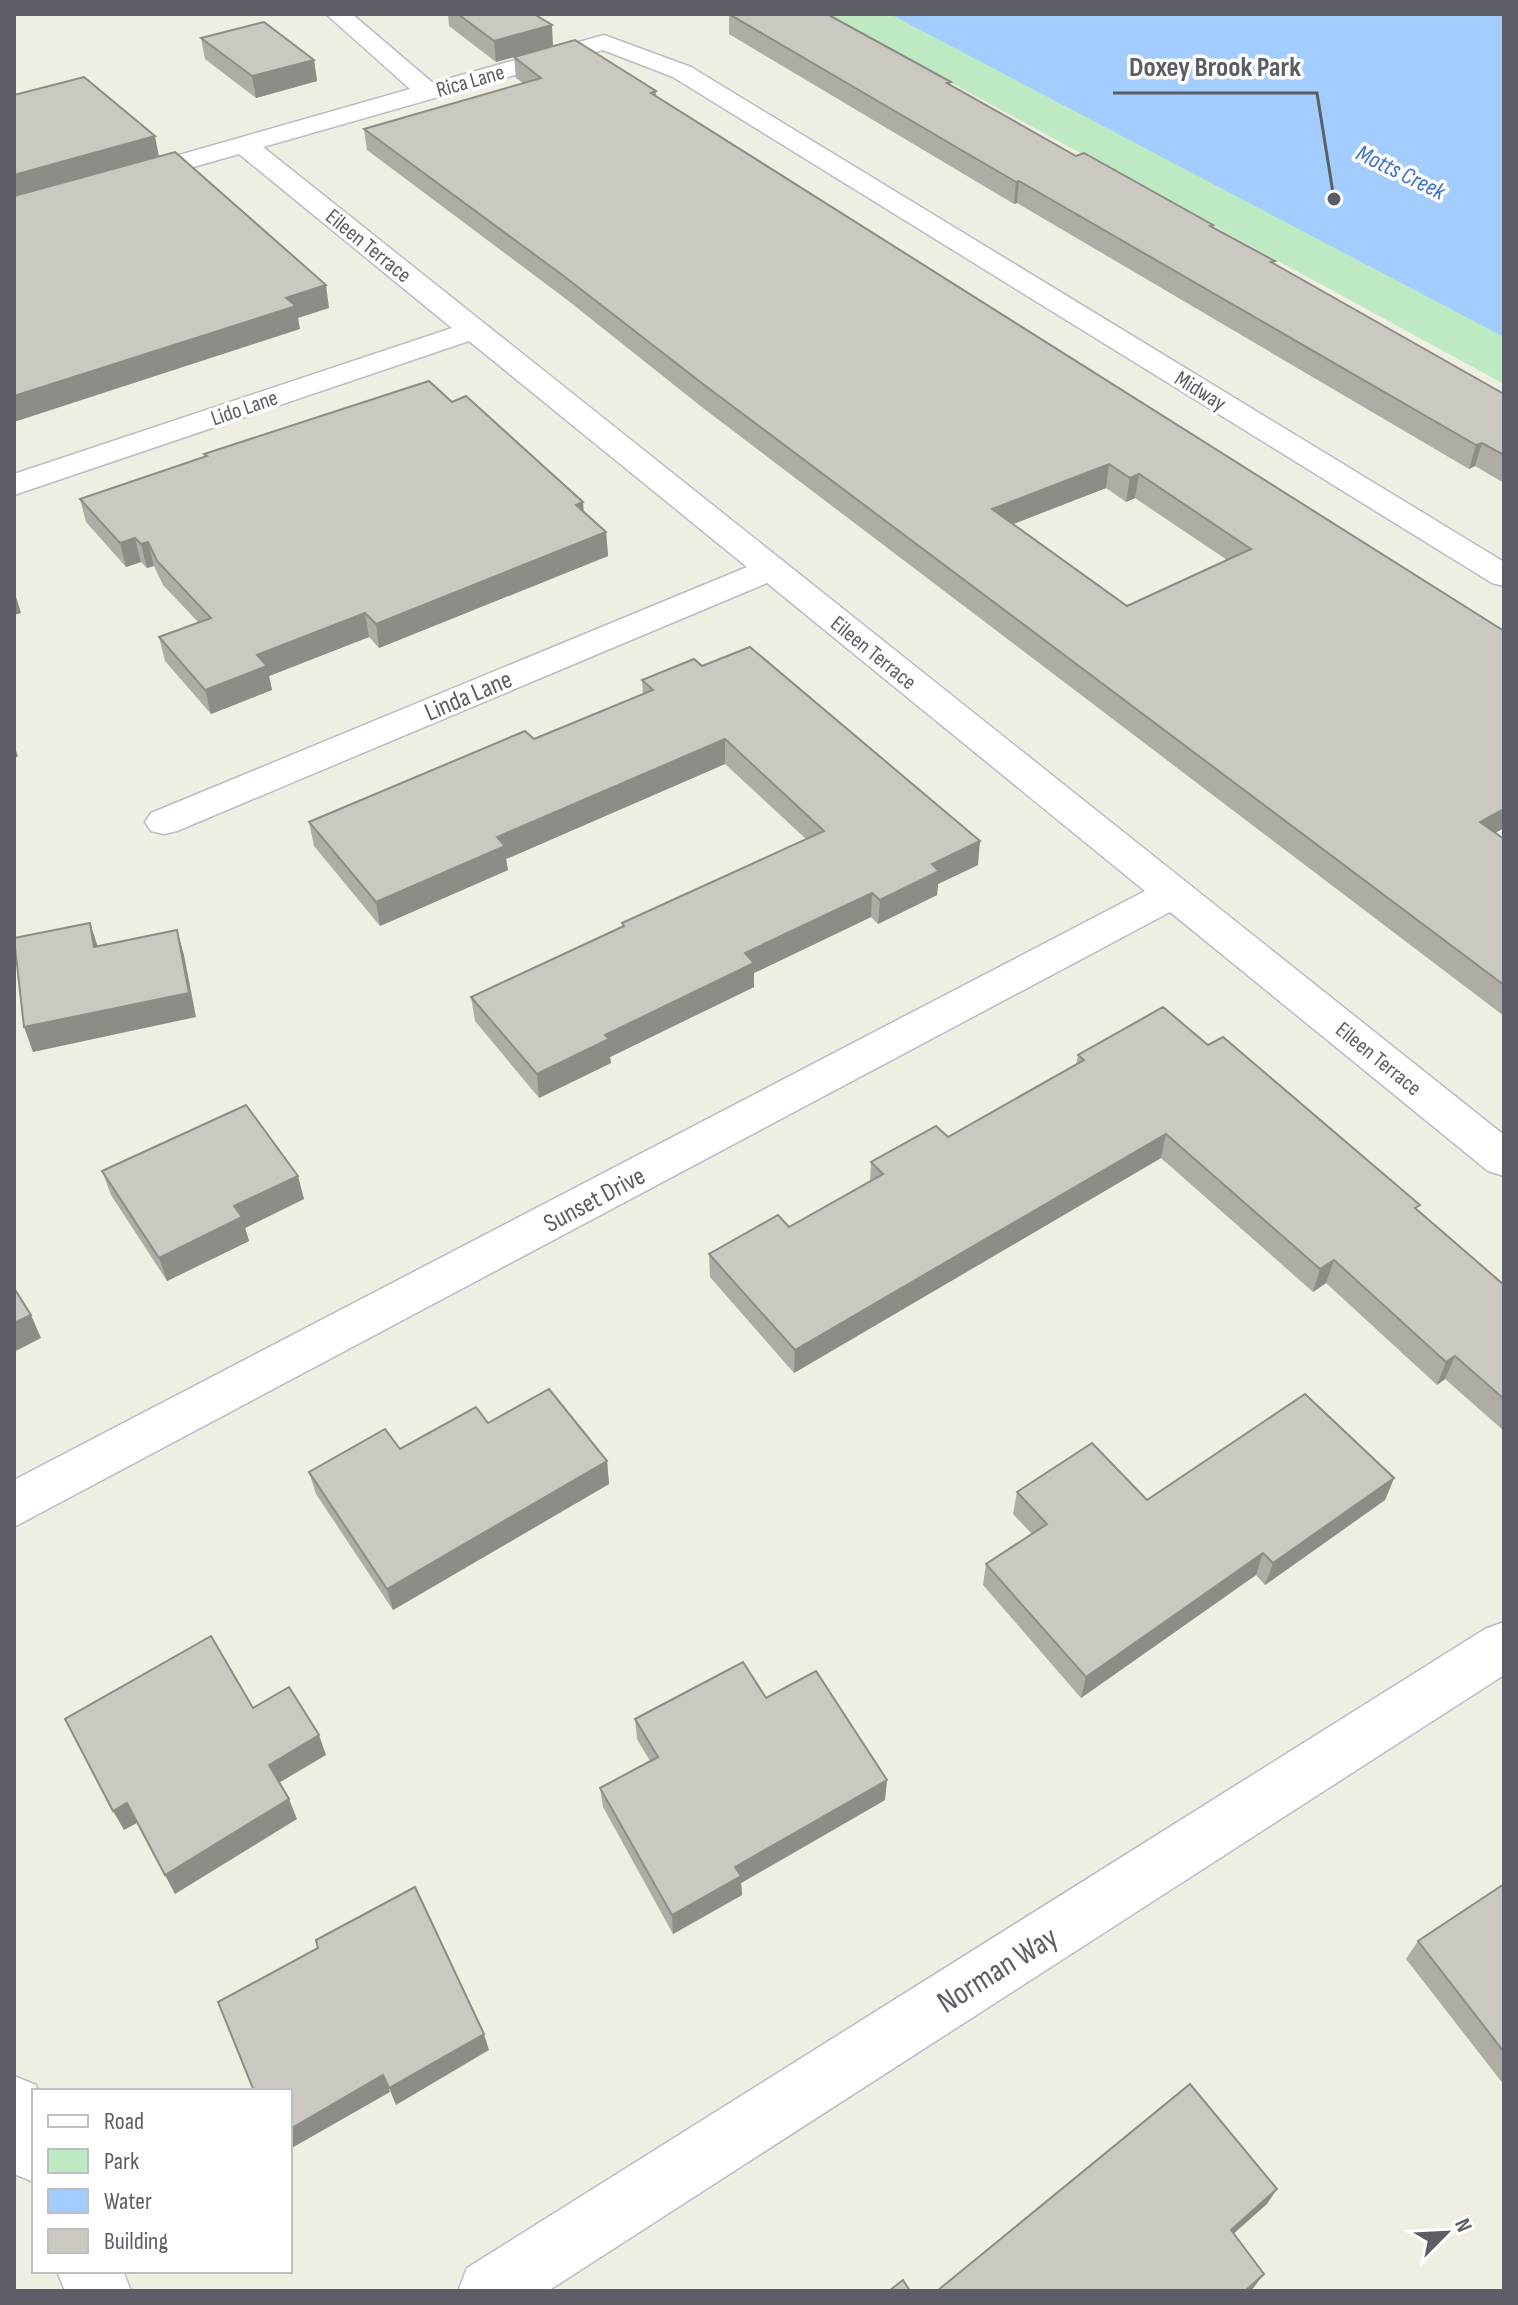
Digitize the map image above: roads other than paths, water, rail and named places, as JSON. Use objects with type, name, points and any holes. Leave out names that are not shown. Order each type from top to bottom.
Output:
[{"type":"street","points":[[338,14],[428,92]]},
{"type":"street","name":"Rica Lane","points":[[14,210],[604,42],[682,72],[897,204]]},
{"type":"street","name":"Eileen Terrace","points":[[244,145],[1504,1159]]},
{"type":"street","name":"Midway","points":[[897,204],[1504,576]]},
{"type":"street","name":"Lido Lane","points":[[14,485],[474,330]]},
{"type":"street","name":"Linda Lane","points":[[164,822],[772,569]]},
{"type":"street","name":"Sunset Drive","points":[[14,1505],[1174,893]]},
{"type":"street","name":"Norman Way","points":[[490,2291],[1504,1646]]},
{"type":"street","points":[[14,2107],[32,2147]]},
{"type":"street","points":[[90,2273],[99,2291]]},
{"type":"water","name":"Motts Creek","points":[[890,14],[1504,14],[1504,337]]},
{"type":"place","name":"Doxey Brook Park","points":[[1334,199]]}]
